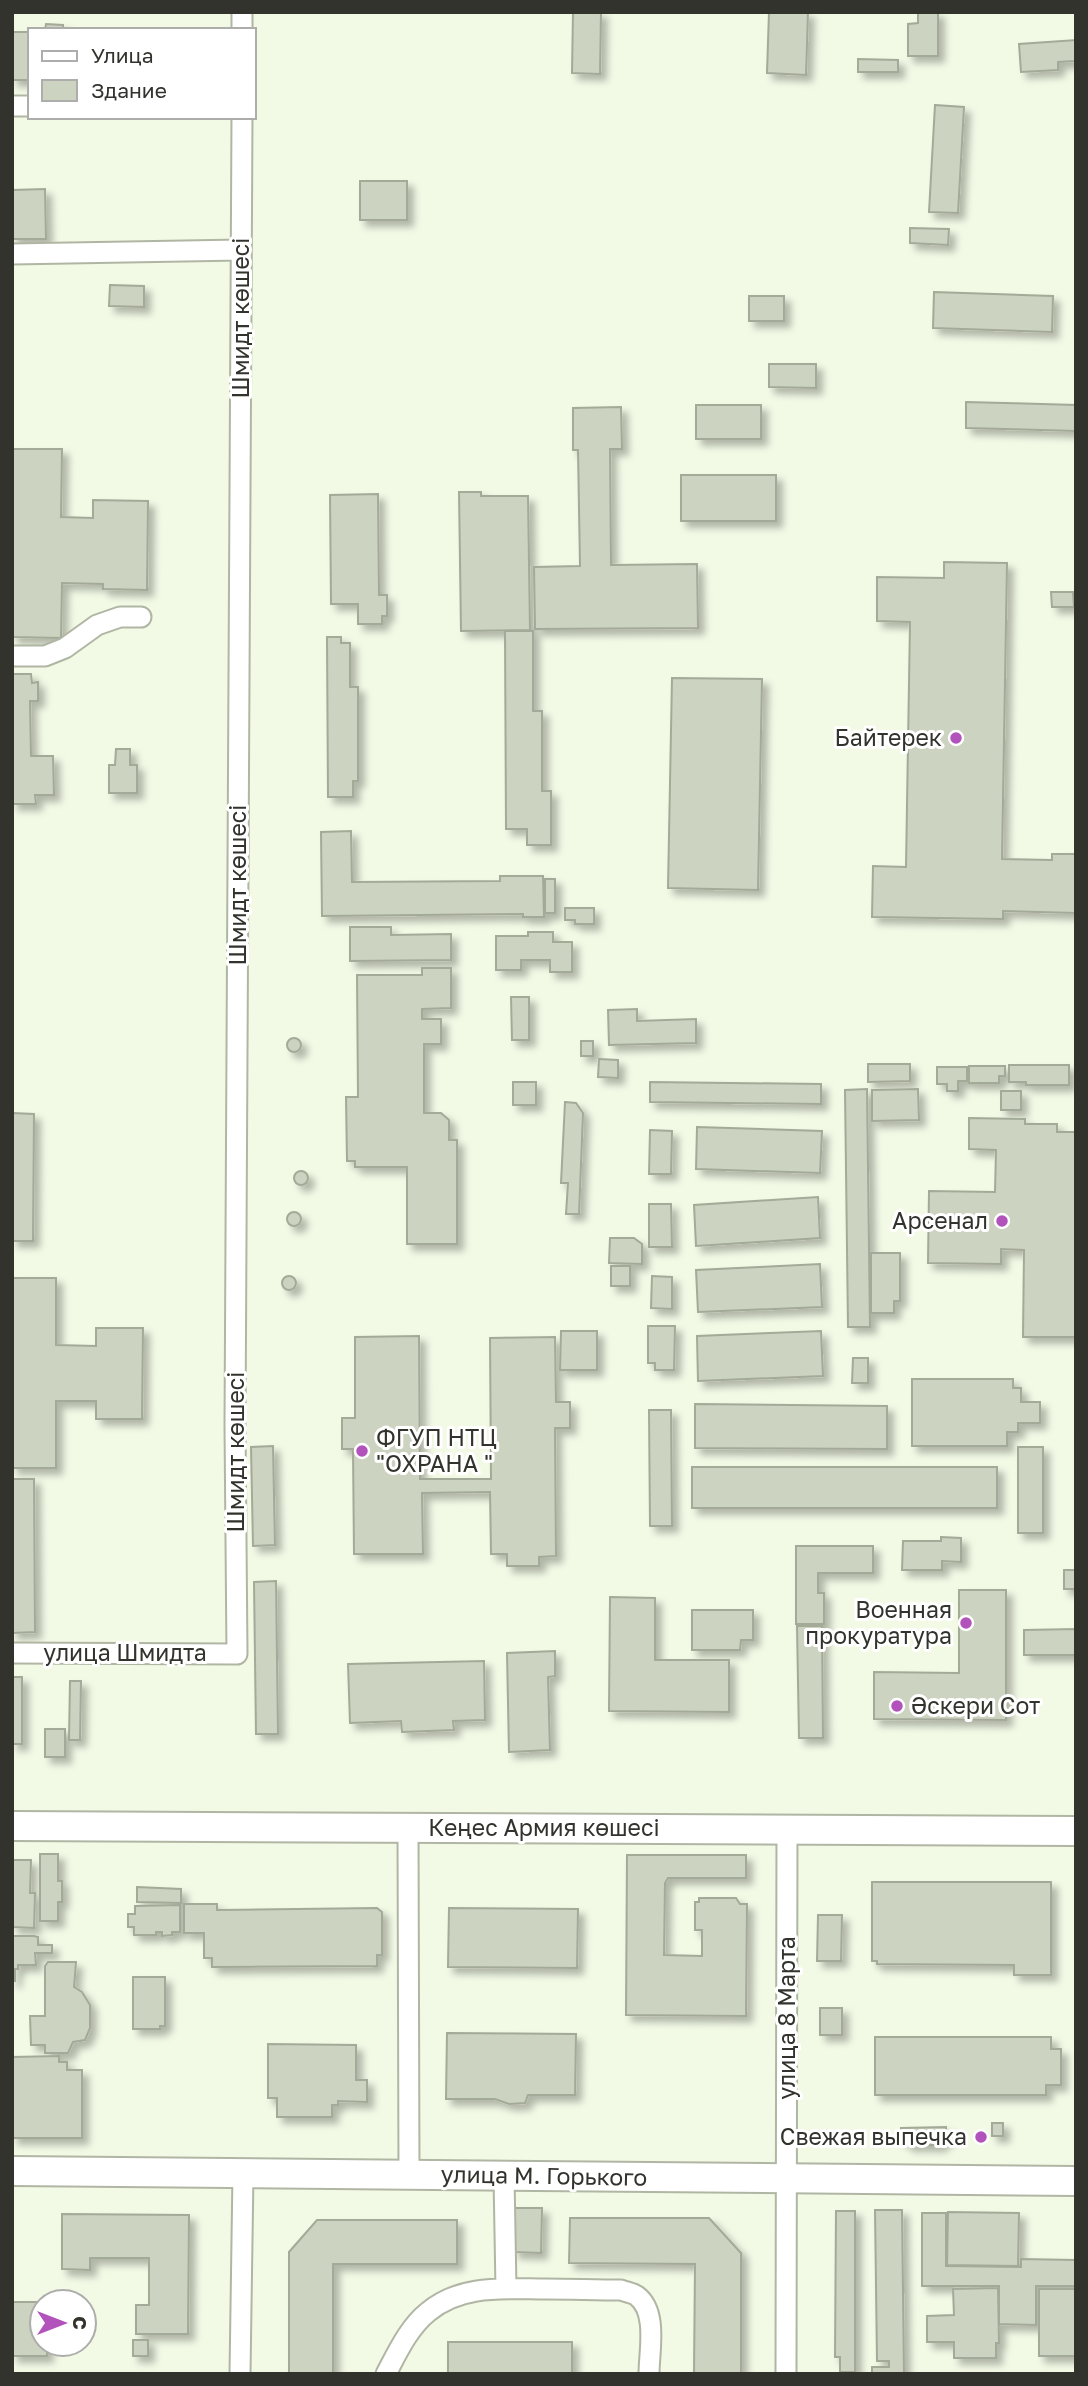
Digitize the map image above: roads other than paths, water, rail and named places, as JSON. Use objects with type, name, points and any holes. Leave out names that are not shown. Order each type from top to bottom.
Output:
[{"type":"main road","name":"Кеңес Армия көшесі","points":[[12,1826],[1076,1831]]},
{"type":"main road","name":"улица М. Горького","points":[[12,2171],[1076,2181]]},
{"type":"street","name":"Шмидт көшесі","points":[[237,1654],[235,1412],[242,119]]},
{"type":"street","points":[[12,254],[241,250]]},
{"type":"street","points":[[12,656],[45,656],[65,648],[97,625],[120,617],[141,617]]},
{"type":"street","name":"улица Шмидта","points":[[12,1653],[237,1654]]},
{"type":"street","points":[[408,1828],[409,2175]]},
{"type":"street","name":"улица 8 Марта","points":[[786,2374],[787,1829]]},
{"type":"street","points":[[240,2374],[243,2173]]},
{"type":"street","points":[[505,2176],[506,2289]]},
{"type":"street","points":[[386,2374],[402,2344],[427,2312],[452,2297],[482,2289],[621,2290],[636,2295],[645,2306],[650,2319],[649,2374]]},
{"type":"place","name":"Байтерек","points":[[956,738]]},
{"type":"place","name":"Арсенал","points":[[1002,1221]]},
{"type":"place","name":"ФГУП НТЦ \"ОХРАНА \"","points":[[362,1451]]},
{"type":"place","name":"Военная прокуратура","points":[[966,1623]]},
{"type":"place","name":"Әскери Сот","points":[[897,1706]]},
{"type":"place","name":"Свежая выпечка","points":[[981,2137]]}]
